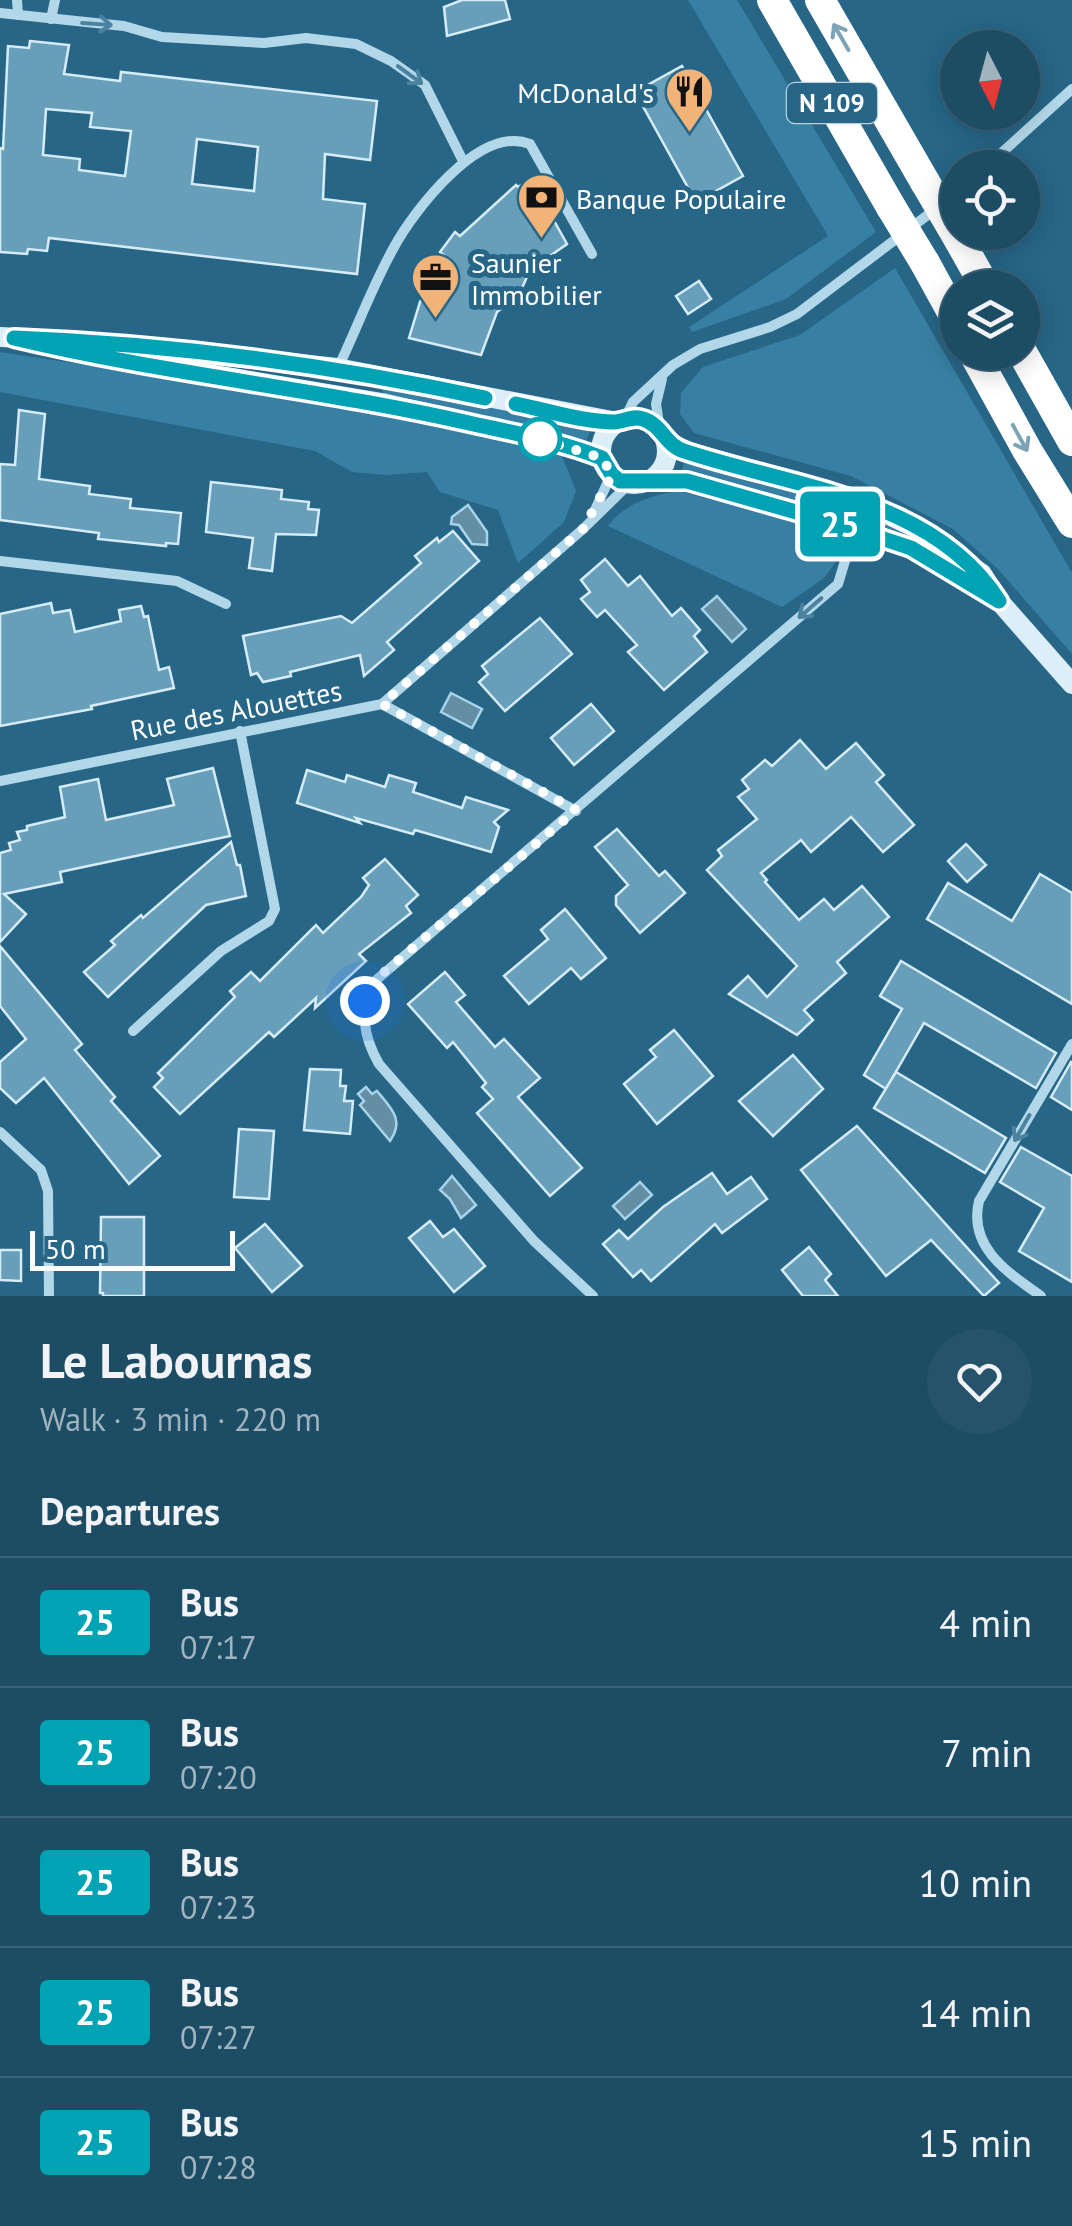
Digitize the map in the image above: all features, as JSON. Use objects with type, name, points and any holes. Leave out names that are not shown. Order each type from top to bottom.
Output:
[{"type":"highway","name":"N 109","points":[[772,0],[940,291]]},
{"type":"highway","name":"N 109","points":[[820,0],[976,270]]},
{"type":"highway","points":[[984,370],[1072,523]]},
{"type":"highway","points":[[1032,370],[1072,441]]},
{"type":"street","points":[[17,0],[18,15]]},
{"type":"street","points":[[51,20],[54,0]]},
{"type":"street","points":[[0,14],[134,27],[162,37],[264,43],[306,38],[356,44],[391,61],[424,86],[463,161]]},
{"type":"street","points":[[1005,150],[1072,89]]},
{"type":"street","points":[[338,368],[394,247],[463,161],[486,147],[520,140],[530,144],[592,254]]},
{"type":"street","points":[[623,474],[604,438],[633,402],[673,365],[700,349],[798,314],[940,206]]},
{"type":"street","points":[[7,338],[94,342],[338,368],[620,421],[644,419],[690,453],[856,499],[920,530],[982,574],[999,601],[1072,684]]},
{"type":"street","points":[[7,338],[92,357],[382,403],[550,441],[623,474],[687,481],[911,548],[999,601]]},
{"type":"street","points":[[623,474],[664,463],[656,404],[662,378]]},
{"type":"street","name":"Rue des Alouettes","points":[[0,782],[382,704],[583,529],[623,474]]},
{"type":"street","name":"Rue des Alouettes","points":[[591,518],[623,474]]},
{"type":"street","points":[[593,1296],[534,1241],[379,1064],[368,1045],[363,1024],[365,1001],[375,980],[838,584],[848,552],[842,525]]},
{"type":"street","points":[[0,561],[177,580],[226,604]]},
{"type":"street","points":[[382,704],[576,810]]},
{"type":"street","points":[[133,1031],[222,951],[269,922],[275,909],[240,731]]},
{"type":"street","points":[[1040,1296],[982,1245],[974,1218],[979,1201],[1072,1044]]},
{"type":"street","points":[[0,1132],[41,1170],[48,1191],[49,1296]]},
{"type":"shaded area","points":[[688,0],[737,0],[876,232],[786,299],[692,332],[689,327],[828,236]]},
{"type":"shaded area","points":[[895,268],[940,346],[940,370],[954,370],[1072,573],[1072,654],[998,569],[953,529],[851,476],[694,433],[680,414],[681,393],[703,367],[800,335]]},
{"type":"shaded area","points":[[0,352],[345,404],[561,454],[576,491],[564,522],[518,563],[498,510],[440,492],[427,472],[352,472],[315,451],[0,392]]},
{"type":"shaded area","points":[[386,384],[591,427],[587,440],[384,395],[382,389]]},
{"type":"shaded area","points":[[684,461],[816,495],[914,536],[682,471]]},
{"type":"shaded area","points":[[679,491],[824,530],[835,563],[824,578],[782,607],[608,526],[622,511],[640,501]]},
{"type":"shaded area","points":[[468,505],[487,532],[487,545],[472,544],[459,525],[451,524],[452,517]]},
{"type":"shaded area","points":[[717,596],[746,629],[732,642],[702,609]]},
{"type":"shaded area","points":[[451,693],[482,709],[472,728],[441,712]]},
{"type":"shaded area","points":[[366,1087],[372,1094],[377,1091],[394,1114],[396,1127],[390,1141],[360,1105],[364,1101],[358,1094]]},
{"type":"shaded area","points":[[452,1176],[476,1205],[461,1218],[440,1190]]},
{"type":"shaded area","points":[[640,1182],[652,1195],[625,1219],[613,1206]]},
{"type":"building","points":[[462,0],[505,0],[510,19],[447,36],[444,7]]},
{"type":"building","points":[[30,41],[69,45],[64,74],[120,81],[121,72],[377,101],[370,160],[325,154],[323,199],[365,204],[357,274],[49,238],[47,251],[0,252],[0,148],[3,149],[8,46],[29,48]],"holes":[[[46,109],[92,113],[90,127],[131,131],[125,176],[79,170],[80,159],[43,155]],[[197,139],[258,147],[254,191],[192,184]]]},
{"type":"building","name":"McDonald's","points":[[682,66],[743,176],[696,202],[635,92]]},
{"type":"building","points":[[531,179],[567,244],[530,270],[519,295],[497,312],[481,355],[409,338],[420,302],[445,256],[440,252],[455,232],[460,236],[516,185]]},
{"type":"building","points":[[699,281],[711,299],[688,314],[676,296]]},
{"type":"building","points":[[19,410],[45,414],[39,479],[90,486],[89,494],[131,499],[130,508],[181,513],[178,544],[98,539],[99,533],[0,520],[0,464],[15,465]]},
{"type":"building","points":[[211,482],[282,490],[281,499],[309,502],[308,509],[319,510],[316,535],[276,534],[272,571],[249,568],[253,538],[206,532]]},
{"type":"building","points":[[453,531],[479,561],[387,642],[394,650],[364,676],[360,655],[263,682],[257,673],[251,675],[243,636],[341,616],[352,623],[421,563],[415,556]]},
{"type":"building","points":[[605,559],[628,586],[640,576],[672,616],[681,608],[700,630],[694,636],[707,652],[664,690],[628,652],[637,645],[605,610],[597,617],[581,599],[590,592],[581,580]]},
{"type":"building","points":[[51,603],[53,613],[70,610],[75,632],[121,621],[119,610],[141,606],[144,617],[148,616],[159,670],[169,667],[174,688],[91,706],[92,709],[0,726],[0,614]]},
{"type":"building","points":[[540,618],[572,654],[505,711],[479,682],[488,674],[482,666]]},
{"type":"building","points":[[591,704],[614,731],[574,765],[551,738]]},
{"type":"building","points":[[800,740],[826,769],[856,743],[884,775],[876,782],[914,825],[883,852],[851,817],[811,852],[801,840],[761,873],[799,920],[824,899],[834,910],[862,886],[889,917],[837,962],[846,973],[804,1010],[813,1020],[797,1035],[729,994],[748,976],[767,997],[797,966],[707,870],[722,856],[718,850],[757,819],[738,797],[749,789],[742,780],[765,760],[772,766]]},
{"type":"building","points":[[213,768],[230,836],[60,872],[62,882],[4,894],[26,914],[0,942],[0,853],[11,850],[9,843],[20,840],[17,832],[27,830],[27,826],[65,817],[60,787],[98,779],[106,820],[174,805],[167,779]]},
{"type":"building","points":[[307,770],[345,782],[347,775],[385,787],[389,775],[416,783],[413,792],[462,808],[466,797],[508,810],[494,822],[499,827],[491,852],[356,818],[360,823],[297,803]]},
{"type":"building","points":[[617,829],[659,876],[665,871],[685,893],[640,933],[616,905],[616,896],[628,885],[595,847]]},
{"type":"building","points":[[231,842],[246,896],[206,905],[108,997],[84,972],[115,945],[111,941]]},
{"type":"building","points":[[966,844],[986,865],[967,882],[948,861]]},
{"type":"building","points":[[385,859],[418,895],[406,906],[411,913],[359,954],[366,961],[315,1008],[316,998],[274,1037],[269,1032],[180,1114],[154,1087],[163,1078],[158,1073],[235,997],[230,991],[251,972],[260,981],[316,925],[323,933],[361,897],[369,885],[363,878]]},
{"type":"building","points":[[1040,874],[1072,893],[1072,1004],[927,919],[948,883],[1012,921]]},
{"type":"building","points":[[565,909],[606,958],[581,979],[571,968],[529,1004],[504,976],[548,939],[541,930]]},
{"type":"building","points":[[0,946],[82,1044],[75,1050],[115,1097],[111,1101],[160,1156],[129,1184],[44,1078],[16,1103],[0,1088],[0,1062],[26,1039],[0,1006]]},
{"type":"building","points":[[901,961],[1056,1053],[1036,1088],[924,1023],[886,1089],[864,1075],[902,1009],[880,996]]},
{"type":"building","points":[[445,972],[465,995],[456,1002],[495,1047],[504,1039],[540,1078],[518,1097],[582,1168],[550,1196],[477,1113],[493,1099],[482,1087],[486,1083],[453,1042],[447,1048],[408,1004]]},
{"type":"building","points":[[674,1030],[713,1076],[657,1124],[624,1084],[656,1057],[650,1050]]},
{"type":"building","points":[[793,1055],[823,1089],[773,1136],[739,1101]]},
{"type":"building","points":[[1072,1063],[1072,1110],[1051,1097]]},
{"type":"building","points":[[310,1069],[341,1070],[340,1086],[346,1086],[344,1101],[353,1101],[350,1134],[304,1130]]},
{"type":"building","points":[[896,1072],[1006,1138],[985,1173],[874,1108]]},
{"type":"building","points":[[857,1126],[999,1283],[984,1296],[931,1240],[886,1276],[801,1170]]},
{"type":"building","points":[[239,1129],[274,1131],[269,1199],[234,1197]]},
{"type":"building","points":[[1021,1147],[1072,1176],[1072,1282],[1019,1251],[1044,1208],[1000,1182]]},
{"type":"building","points":[[712,1173],[727,1194],[751,1177],[767,1199],[722,1233],[715,1224],[651,1281],[641,1270],[633,1277],[603,1244],[619,1230],[628,1239],[663,1207]]},
{"type":"building","points":[[101,1217],[144,1217],[144,1296],[100,1293]]},
{"type":"building","points":[[430,1221],[443,1237],[454,1229],[485,1266],[454,1292],[409,1238]]},
{"type":"building","points":[[265,1224],[302,1266],[272,1292],[235,1248]]},
{"type":"building","points":[[809,1247],[831,1274],[825,1280],[838,1296],[803,1296],[782,1270]]},
{"type":"building","points":[[0,1250],[21,1250],[21,1281],[0,1280]]},
{"type":"bus line","name":"25","points":[[485,398],[338,368],[94,342],[14,338],[92,357],[382,403],[572,447],[602,458],[605,467],[620,481],[687,481],[911,548],[999,601],[982,574],[966,560],[920,530],[856,499],[678,449],[644,419],[616,422],[516,404]]},
{"type":"place","name":"McDonald's","points":[[689,134]]},
{"type":"place","name":"Banque Populaire","points":[[541,240]]},
{"type":"place","name":"Saunier Immobilier","points":[[436,320]]},
{"type":"route","points":[[365,1001],[375,980],[576,810],[382,704],[591,518],[612,475],[602,458],[540,439]]}]
